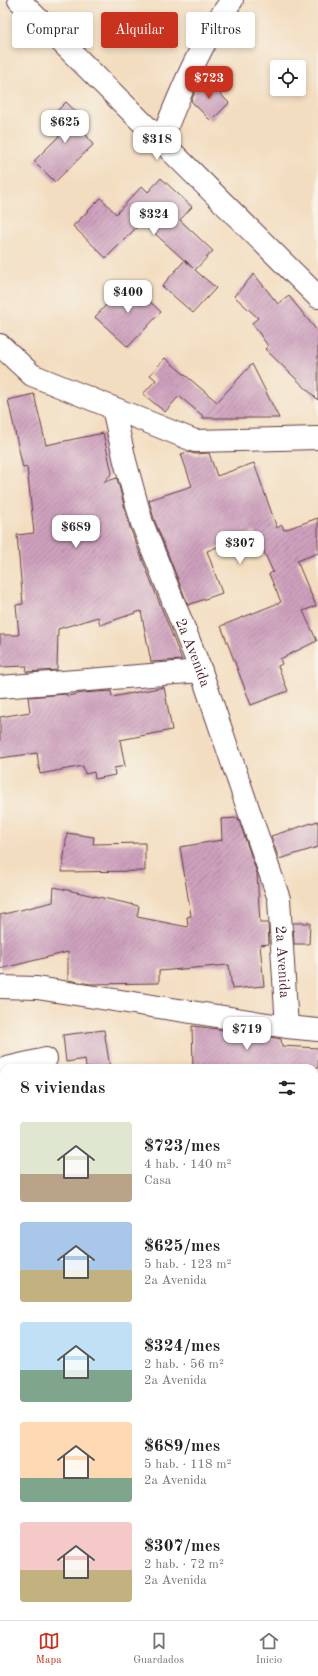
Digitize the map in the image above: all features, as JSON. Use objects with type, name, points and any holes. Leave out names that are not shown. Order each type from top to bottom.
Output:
[{"type":"street","points":[[19,0],[318,297]]},
{"type":"street","points":[[161,141],[179,95],[200,51],[232,0]]},
{"type":"street","points":[[0,345],[32,375],[194,441],[318,438]]},
{"type":"street","name":"2a Avenida","points":[[113,408],[125,461],[142,523],[201,671],[279,899],[287,1027]]},
{"type":"street","points":[[0,687],[201,671]]},
{"type":"street","points":[[0,987],[37,988],[287,1027],[318,1030]]},
{"type":"street","points":[[21,1064],[46,1058]]},
{"type":"building","points":[[205,78],[229,103],[211,121],[191,101],[198,85]]},
{"type":"building","points":[[66,102],[84,119],[79,124],[93,145],[55,182],[34,161],[64,131],[50,118]]},
{"type":"building","points":[[161,178],[192,207],[180,220],[213,251],[195,270],[216,288],[193,313],[162,286],[185,260],[142,222],[106,258],[73,226],[101,198],[116,214],[142,186],[148,192]]},
{"type":"building","points":[[254,274],[278,304],[289,296],[318,332],[318,400],[265,349],[268,346],[252,323],[258,318],[234,296]]},
{"type":"building","points":[[128,281],[161,312],[128,347],[95,317]]},
{"type":"building","points":[[165,358],[217,402],[252,364],[279,418],[202,418],[203,416],[179,396],[165,412],[143,394],[156,380],[150,375]]},
{"type":"building","points":[[34,394],[46,445],[103,433],[112,473],[104,482],[117,478],[130,528],[182,660],[151,662],[141,611],[100,625],[98,617],[58,629],[57,670],[26,672],[27,666],[0,667],[0,635],[19,635],[16,605],[23,604],[17,535],[34,533],[27,467],[23,468],[8,400]]},
{"type":"building","points":[[188,452],[195,454],[209,453],[217,476],[254,463],[277,528],[282,525],[284,530],[318,518],[318,553],[297,561],[316,606],[303,611],[317,641],[280,659],[282,664],[278,666],[288,691],[251,705],[221,626],[281,602],[269,574],[273,572],[255,532],[207,551],[222,593],[188,605],[154,519],[149,500],[192,486],[181,454]]},
{"type":"building","points":[[164,687],[172,730],[120,740],[125,766],[114,768],[115,775],[95,779],[94,772],[85,774],[83,766],[40,774],[37,753],[0,758],[0,717],[30,712],[28,697],[66,694],[67,696],[111,691],[112,697]]},
{"type":"building","points":[[238,818],[257,873],[260,923],[268,923],[269,944],[260,945],[264,986],[232,989],[229,965],[159,971],[159,983],[90,984],[68,980],[68,952],[0,969],[0,915],[53,902],[54,887],[139,906],[137,917],[188,927],[187,917],[191,916],[180,847],[222,840],[221,819]]},
{"type":"building","points":[[318,821],[318,847],[279,859],[271,836]]},
{"type":"building","points":[[67,833],[94,837],[93,844],[145,843],[145,871],[62,872]]},
{"type":"building","points":[[293,923],[310,923],[309,944],[294,944]]},
{"type":"building","points":[[192,1026],[226,1030],[226,1032],[251,1034],[252,1037],[263,1036],[281,1039],[282,1046],[318,1048],[318,1064],[193,1064]]},
{"type":"building","points":[[104,1030],[109,1064],[86,1064],[85,1059],[66,1062],[63,1035]]}]
